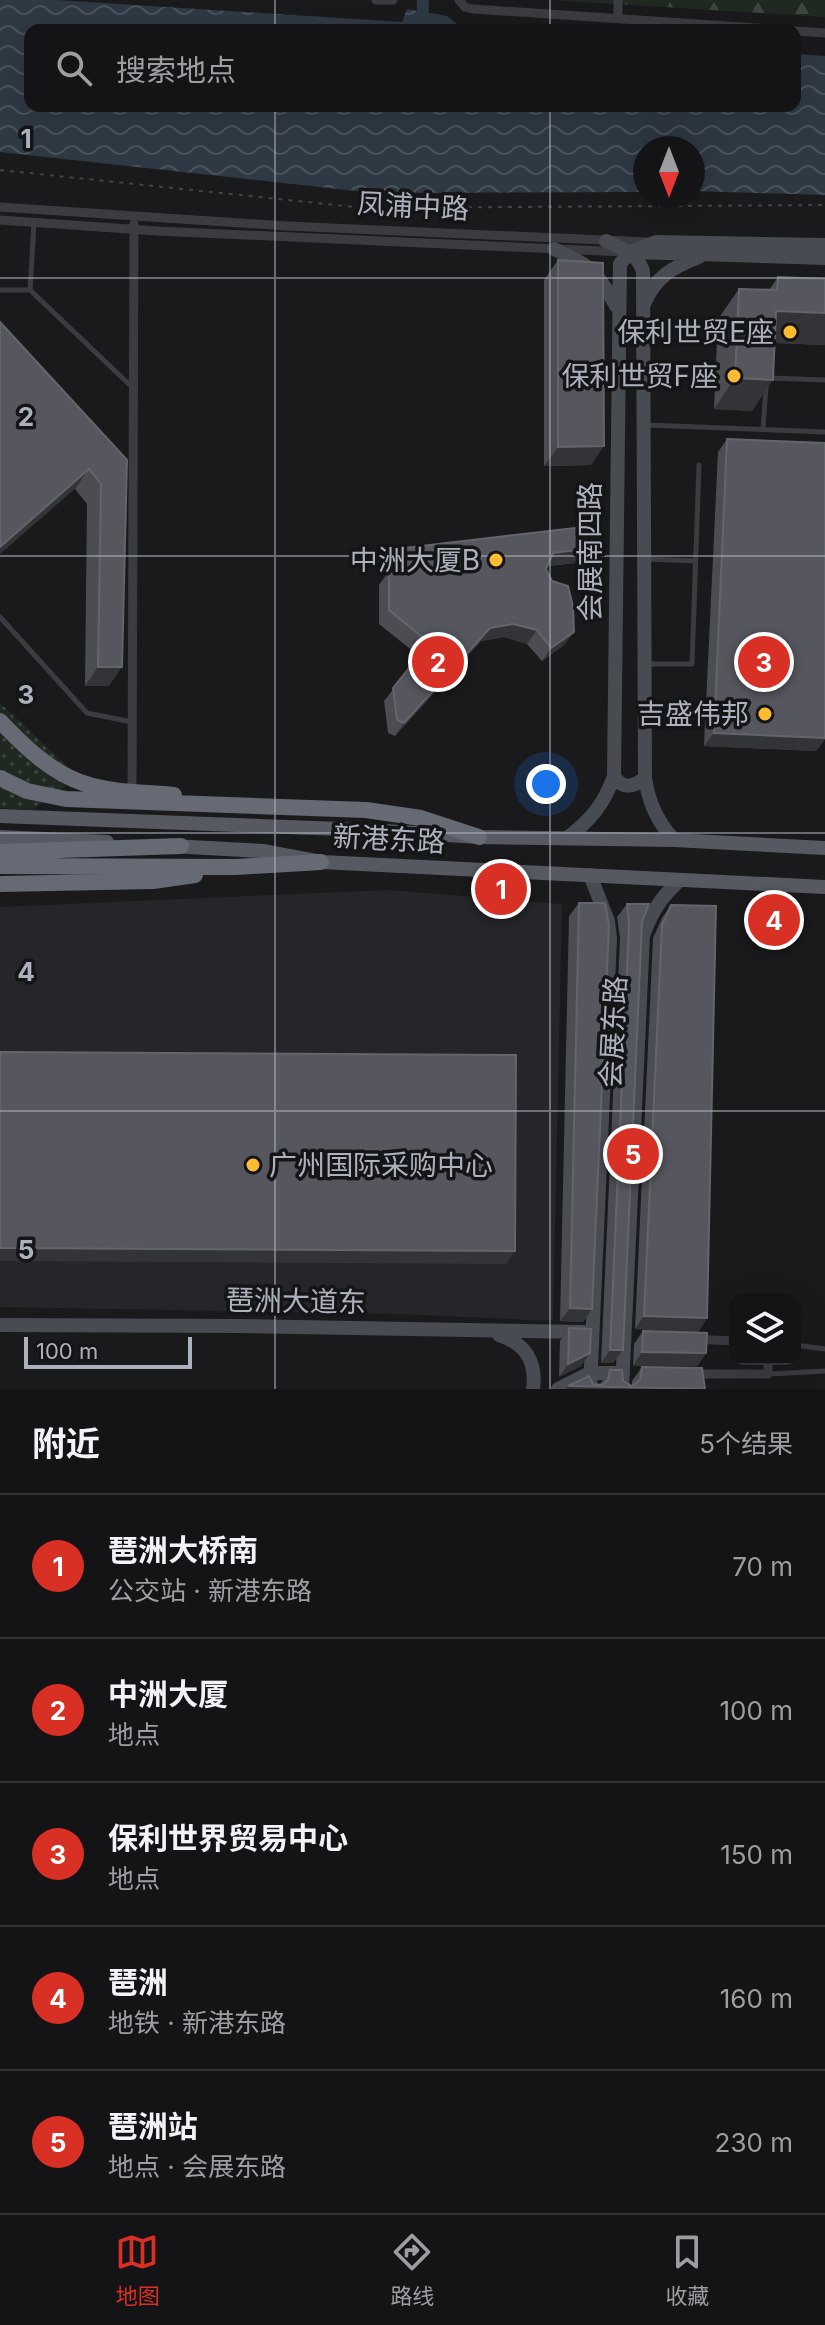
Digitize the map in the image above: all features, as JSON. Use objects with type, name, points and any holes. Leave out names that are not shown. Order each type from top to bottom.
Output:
[{"type":"highway","points":[[0,721],[38,758],[66,775],[95,786],[239,804]]},
{"type":"highway","points":[[0,778],[39,794],[82,801],[239,804],[408,815],[479,837]]},
{"type":"highway","points":[[0,852],[181,846]]},
{"type":"highway","points":[[0,866],[236,867],[321,862]]},
{"type":"highway","points":[[0,884],[153,881],[236,867]]},
{"type":"main road","name":"新港东路","points":[[0,816],[479,837],[674,840],[825,848]]},
{"type":"main road","name":"新港东路","points":[[0,837],[263,851],[321,862],[825,887]]},
{"type":"street","points":[[376,0],[393,0]]},
{"type":"street","points":[[459,0],[465,7],[473,9],[702,24]]},
{"type":"street","points":[[618,0],[618,18]]},
{"type":"street","points":[[801,31],[825,33]]},
{"type":"street","name":"凤浦中路","points":[[0,207],[134,217],[606,241],[825,245]]},
{"type":"street","points":[[132,791],[134,217]]},
{"type":"street","name":"凤浦中路","points":[[0,220],[134,230],[825,258]]},
{"type":"street","points":[[606,241],[630,252],[656,242]]},
{"type":"street","points":[[554,249],[581,261],[598,274],[617,308]]},
{"type":"street","name":"会展南四路","points":[[567,838],[602,806],[614,776],[617,308],[620,264],[630,252],[643,271],[645,778],[651,806],[674,840]]},
{"type":"street","points":[[643,308],[649,292],[667,271],[707,255]]},
{"type":"street","points":[[614,776],[618,783],[628,787],[645,778]]},
{"type":"street","points":[[590,875],[608,921],[610,938],[590,1389]]},
{"type":"street","name":"会展东路","points":[[622,1389],[630,1373],[643,936],[650,915],[679,881]]},
{"type":"street","name":"琶洲大道东","points":[[0,1325],[591,1332]]},
{"type":"street","points":[[481,1330],[511,1339],[522,1347],[532,1362],[533,1389]]},
{"type":"street","points":[[679,1339],[729,1341]]},
{"type":"street","points":[[688,1374],[768,1374],[768,1365]]},
{"type":"street","points":[[558,1389],[590,1373],[630,1373]]},
{"type":"street","points":[[700,1374],[701,1389]]},
{"type":"lane","points":[[30,290],[34,222]]},
{"type":"lane","points":[[0,290],[30,290],[132,388]]},
{"type":"lane","points":[[763,430],[766,377],[825,380]]},
{"type":"lane","points":[[644,425],[825,432]]},
{"type":"lane","points":[[645,664],[692,664],[699,465]]},
{"type":"lane","points":[[645,559],[696,561]]},
{"type":"lane","points":[[0,617],[87,713],[133,722]]},
{"type":"lane","points":[[801,1346],[825,1349]]},
{"type":"lane","points":[[768,1374],[825,1371]]},
{"type":"path","points":[[0,170],[365,208],[825,205]]},
{"type":"shaded area","points":[[388,890],[562,904],[553,1321],[402,1314],[0,1307],[0,907]]},
{"type":"green space","points":[[552,0],[825,0],[825,17]]},
{"type":"green space","points":[[0,703],[79,777],[32,810],[0,808]]},
{"type":"water","points":[[0,0],[57,0],[402,22],[407,9],[447,16],[457,24],[24,24],[24,112],[801,112],[801,54],[825,56],[825,195],[705,191],[705,136],[633,136],[633,192],[374,193],[0,152]]},
{"type":"building","points":[[558,260],[603,263],[604,446],[558,447]]},
{"type":"building","points":[[778,277],[825,279],[825,313],[776,311],[773,380],[735,378],[739,289],[777,290]]},
{"type":"building","points":[[0,322],[127,460],[122,667],[98,667],[101,484],[89,469],[0,547]]},
{"type":"building","points":[[727,439],[825,443],[825,738],[714,733]]},
{"type":"building","points":[[583,527],[585,549],[553,553],[546,569],[552,581],[568,586],[574,632],[551,648],[537,630],[513,624],[490,628],[404,723],[397,720],[393,688],[429,643],[389,610],[389,571],[405,548]]},
{"type":"building","points":[[579,903],[605,903],[609,925],[592,1309],[570,1308]]},
{"type":"building","points":[[627,904],[649,904],[642,922],[623,1350],[610,1350],[629,925]]},
{"type":"building","points":[[671,905],[716,906],[707,1318],[644,1316],[662,925]]},
{"type":"building","name":"广州国际采购中心","points":[[0,1052],[516,1055],[515,1251],[0,1248]]},
{"type":"building","points":[[569,1328],[591,1329],[590,1353],[568,1364]]},
{"type":"building","points":[[643,1331],[707,1333],[706,1353],[642,1352]]},
{"type":"building","points":[[642,1367],[702,1368],[705,1389],[568,1386],[589,1376],[593,1384],[603,1385],[608,1380],[610,1370],[622,1370],[623,1381],[632,1386],[640,1380]]},
{"type":"waterway","points":[[422,24],[423,0]]},
{"type":"place","name":"保利世贸E座","points":[[790,332]]},
{"type":"place","name":"保利世贸F座","points":[[734,376]]},
{"type":"place","name":"中洲大厦B","points":[[496,560]]},
{"type":"place","name":"中洲大厦","points":[[438,662]]},
{"type":"place","name":"保利世界贸易中心","points":[[764,662]]},
{"type":"place","name":"吉盛伟邦","points":[[765,714]]},
{"type":"place","name":"琶洲大桥南","points":[[501,889]]},
{"type":"place","name":"琶洲","points":[[774,920]]},
{"type":"place","name":"琶洲站","points":[[633,1154]]},
{"type":"place","name":"广州国际采购中心","points":[[253,1165]]}]
